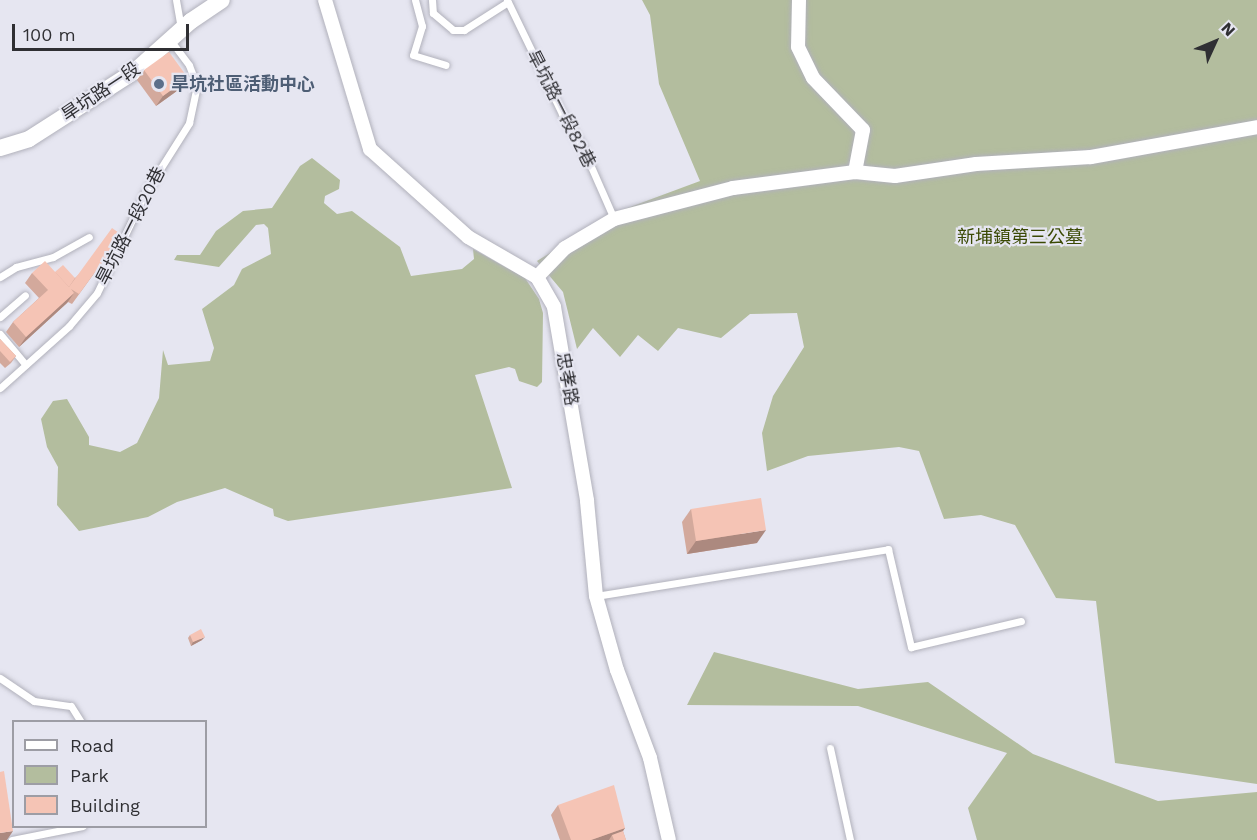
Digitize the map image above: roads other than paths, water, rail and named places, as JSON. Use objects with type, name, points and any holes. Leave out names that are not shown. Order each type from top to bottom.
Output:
[{"type":"street","name":"旱坑路一段","points":[[0,148],[29,140],[135,71],[176,35],[222,0]]},
{"type":"street","points":[[326,0],[370,148],[468,237],[537,277],[565,248],[614,219],[733,188],[855,172],[895,176],[976,164],[1090,157],[1257,127]]},
{"type":"street","points":[[799,0],[798,46],[813,78],[862,130],[855,172]]},
{"type":"street","name":"忠孝路","points":[[537,277],[554,307],[587,501],[596,596],[617,670],[650,758],[669,840]]},
{"type":"lane","points":[[176,0],[176,35]]},
{"type":"lane","points":[[416,0],[422,26],[413,55],[445,65]]},
{"type":"lane","points":[[432,0],[433,13],[453,30],[464,30],[508,1]]},
{"type":"lane","name":"旱坑路一段82巷","points":[[508,1],[562,114],[582,146],[614,219]]},
{"type":"lane","name":"旱坑路一段20巷","points":[[0,388],[69,326],[97,293],[145,193],[189,123],[197,86],[176,35]]},
{"type":"lane","points":[[0,277],[16,267],[53,257],[89,237]]},
{"type":"lane","points":[[0,317],[25,295]]},
{"type":"lane","points":[[0,334],[26,365]]},
{"type":"lane","points":[[596,596],[888,549],[911,647],[1021,621]]},
{"type":"lane","points":[[0,678],[34,701],[71,706],[80,720]]},
{"type":"lane","points":[[830,748],[850,840]]},
{"type":"lane","points":[[12,840],[73,828]]},
{"type":"place","name":"旱坑社區活動中心","points":[[159,84]]},
{"type":"park label","name":"新埔鎮第三公墓","points":[[1020,237]]}]
